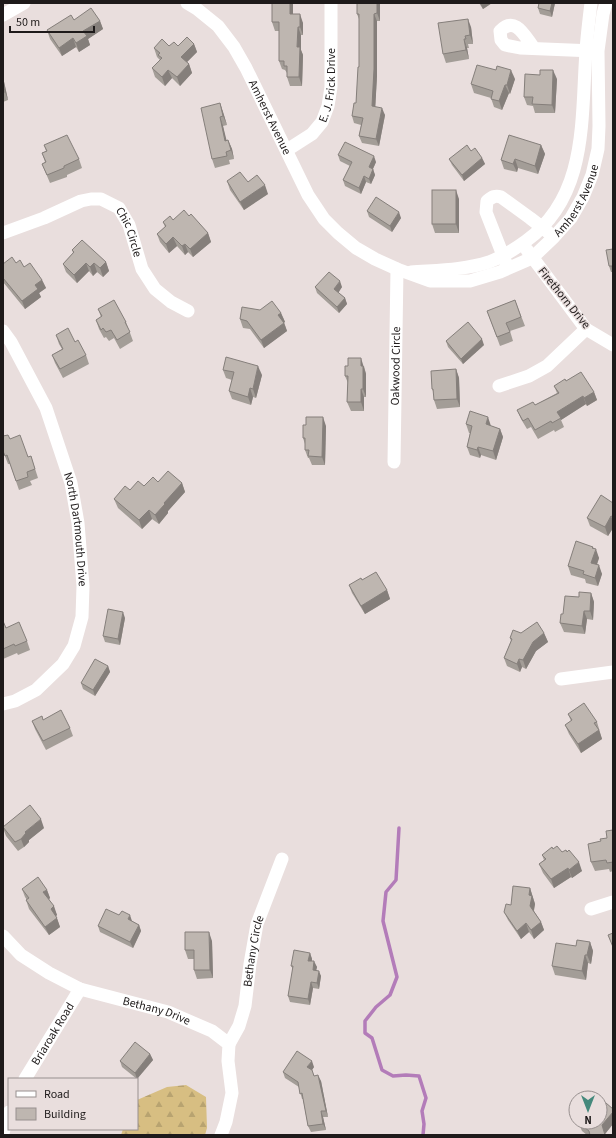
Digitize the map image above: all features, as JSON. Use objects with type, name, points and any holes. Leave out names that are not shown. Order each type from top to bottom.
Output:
[{"type":"street","points":[[3,15],[24,3]]},
{"type":"street","name":"Amherst Avenue","points":[[187,3],[218,26],[234,47],[287,150],[308,195],[324,219],[356,248],[375,259],[430,281],[470,281],[508,269],[532,258],[554,238],[571,218],[583,197],[592,175],[598,149],[599,126],[592,50],[592,3]]},
{"type":"street","name":"E. J. Frick Drive","points":[[287,150],[312,134],[322,122],[328,106],[331,87],[331,3]]},
{"type":"street","name":"Amherst Avenue","points":[[402,271],[466,267],[489,262],[522,244],[542,228],[553,216],[571,181],[576,164],[592,50],[606,3]]},
{"type":"street","points":[[534,48],[592,50]]},
{"type":"street","points":[[508,269],[486,212],[487,201],[491,198],[496,196],[501,197],[554,238]]},
{"type":"street","name":"Chic Circle","points":[[3,233],[44,218],[81,201],[91,199],[100,200],[119,208],[129,225],[142,270],[155,289],[171,302],[188,311]]},
{"type":"street","name":"Firethorn Drive","points":[[522,244],[586,329],[613,345]]},
{"type":"street","name":"Oakwood Circle","points":[[394,462],[402,271]]},
{"type":"street","points":[[499,386],[529,376],[547,366],[586,329]]},
{"type":"street","name":"North Dartmouth Drive","points":[[3,331],[11,342],[46,408],[71,483],[78,523],[83,586],[82,617],[74,646],[63,664],[36,690],[15,701],[3,704]]},
{"type":"street","points":[[561,679],[613,672]]},
{"type":"street","name":"Bethany Circle","points":[[229,1044],[239,1026],[245,1006],[257,924],[282,859]]},
{"type":"street","points":[[590,909],[613,902]]},
{"type":"street","name":"Bethany Drive","points":[[3,936],[21,955],[48,973],[80,989],[168,1012],[212,1031],[229,1044]]},
{"type":"street","name":"Briaroak Road","points":[[26,1078],[80,989]]},
{"type":"street","points":[[221,1135],[226,1122],[232,1093],[228,1061],[229,1044]]},
{"type":"street","points":[[3,1133],[8,1116]]},
{"type":"green space","points":[[186,1085],[206,1097],[207,1128],[205,1135],[121,1135],[123,1130],[138,1130],[138,1100],[167,1087]]},
{"type":"building","points":[[272,3],[290,3],[290,14],[300,14],[297,47],[300,47],[299,77],[287,77],[287,66],[284,66],[284,61],[279,61],[279,22],[272,22]]},
{"type":"building","points":[[357,3],[377,3],[377,13],[374,14],[372,106],[382,108],[376,139],[359,136],[363,118],[352,116],[354,103],[356,103],[359,67],[359,14],[357,14]]},
{"type":"building","points":[[539,3],[552,3],[550,11],[538,8]]},
{"type":"building","points":[[91,8],[100,21],[83,31],[87,36],[76,43],[73,38],[59,48],[47,30],[71,15],[74,20]]},
{"type":"building","points":[[468,19],[470,35],[465,36],[466,39],[464,39],[466,50],[443,54],[438,23]]},
{"type":"building","points":[[187,37],[194,44],[181,57],[189,64],[177,77],[168,70],[162,77],[152,68],[162,58],[158,55],[160,53],[154,48],[162,39],[169,46],[174,42],[178,46]]},
{"type":"building","points":[[477,65],[496,70],[497,66],[511,70],[507,85],[505,85],[499,101],[491,99],[493,91],[471,84]]},
{"type":"building","points":[[540,70],[553,70],[552,105],[532,104],[533,97],[524,97],[525,74],[540,75]]},
{"type":"building","points":[[220,103],[223,116],[220,117],[225,141],[228,140],[231,150],[226,152],[227,156],[212,159],[201,108]]},
{"type":"building","points":[[67,135],[79,159],[64,166],[64,168],[47,175],[42,164],[46,162],[42,153],[47,151],[44,145]]},
{"type":"building","points":[[509,135],[541,145],[535,166],[515,159],[513,164],[501,160]]},
{"type":"building","points":[[345,142],[374,156],[369,167],[373,169],[369,179],[364,176],[359,188],[343,180],[352,162],[338,155]]},
{"type":"building","points":[[467,145],[471,151],[475,148],[482,158],[462,175],[449,159]]},
{"type":"building","points":[[240,172],[248,182],[257,175],[265,185],[240,202],[227,181]]},
{"type":"building","points":[[432,190],[456,190],[456,224],[432,224]]},
{"type":"building","points":[[376,197],[399,212],[390,226],[367,211]]},
{"type":"building","points":[[184,210],[189,216],[191,214],[208,233],[190,249],[185,244],[182,246],[173,237],[166,244],[157,234],[166,226],[163,222],[170,216],[173,220]]},
{"type":"building","points":[[82,240],[106,262],[100,268],[94,263],[90,267],[86,263],[74,275],[63,264],[74,252],[72,250]]},
{"type":"building","points":[[613,249],[613,274],[612,266],[609,266],[606,250]]},
{"type":"building","points":[[12,257],[16,263],[20,260],[24,267],[30,263],[42,280],[35,285],[38,289],[22,301],[3,278],[3,264]]},
{"type":"building","points":[[329,272],[340,281],[334,289],[345,298],[337,307],[315,287]]},
{"type":"building","points":[[114,300],[130,332],[117,340],[111,330],[106,332],[103,328],[101,330],[96,320],[102,316],[98,309]]},
{"type":"building","points":[[515,300],[521,317],[506,323],[510,332],[497,337],[487,311]]},
{"type":"building","points":[[272,301],[281,313],[278,315],[284,323],[261,340],[247,321],[240,319],[242,307],[260,310]]},
{"type":"building","points":[[468,322],[482,339],[461,359],[446,341]]},
{"type":"building","points":[[68,328],[75,342],[78,340],[86,355],[60,369],[52,355],[63,349],[56,335]]},
{"type":"building","points":[[226,357],[258,366],[253,389],[250,388],[248,397],[229,391],[234,372],[223,370]]},
{"type":"building","points":[[348,358],[361,358],[361,366],[363,366],[363,389],[361,389],[361,402],[347,402],[348,376],[345,376],[345,366],[348,366]]},
{"type":"building","points":[[456,369],[457,399],[434,400],[431,371]]},
{"type":"building","points":[[581,372],[594,392],[584,398],[583,396],[557,412],[561,418],[552,423],[551,421],[535,430],[528,418],[523,421],[517,410],[533,402],[535,405],[559,393],[554,386]]},
{"type":"building","points":[[470,411],[488,417],[486,424],[500,429],[493,451],[478,447],[477,450],[467,447],[472,426],[466,424]]},
{"type":"building","points":[[306,417],[323,417],[322,457],[308,456],[309,450],[305,450],[303,425],[306,425]]},
{"type":"building","points":[[8,435],[10,439],[20,435],[28,457],[31,456],[35,469],[27,472],[28,477],[16,481],[7,455],[5,456],[3,451],[3,436]]},
{"type":"building","points":[[168,471],[182,483],[155,515],[149,510],[139,520],[114,499],[125,486],[130,490],[138,481],[144,486],[153,477],[158,482]]},
{"type":"building","points":[[601,495],[613,503],[613,517],[611,516],[605,527],[587,518]]},
{"type":"building","points":[[576,541],[596,549],[591,563],[599,565],[595,578],[583,574],[584,571],[568,566]]},
{"type":"building","points":[[376,572],[387,590],[361,606],[349,585]]},
{"type":"building","points":[[579,592],[591,593],[590,611],[584,611],[582,626],[560,623],[561,614],[563,614],[565,596],[579,597]]},
{"type":"building","points":[[108,609],[123,612],[118,639],[103,636]]},
{"type":"building","points":[[3,621],[6,628],[19,622],[27,641],[15,646],[14,644],[3,649]]},
{"type":"building","points":[[537,622],[544,633],[533,642],[523,660],[519,659],[517,664],[504,658],[512,639],[510,638],[513,630],[521,633]]},
{"type":"building","points":[[95,659],[108,666],[93,690],[81,683]]},
{"type":"building","points":[[584,703],[597,722],[594,723],[599,730],[578,744],[565,725],[572,720],[568,714]]},
{"type":"building","points":[[61,710],[70,728],[43,741],[32,721],[42,716],[43,720]]},
{"type":"building","points":[[30,805],[41,819],[25,832],[26,833],[21,839],[15,842],[3,827]]},
{"type":"building","points":[[613,830],[613,862],[607,863],[606,860],[591,862],[588,844],[607,838],[606,831]]},
{"type":"building","points":[[557,846],[562,852],[566,850],[567,852],[569,850],[579,862],[569,870],[568,868],[551,879],[539,864],[546,859],[542,855],[552,847],[553,849]]},
{"type":"building","points":[[38,877],[47,890],[43,892],[54,906],[51,909],[57,918],[45,927],[26,900],[29,898],[22,889]]},
{"type":"building","points":[[513,886],[530,888],[529,895],[532,896],[530,906],[541,922],[531,930],[526,923],[517,931],[504,912],[506,904],[511,905]]},
{"type":"building","points":[[106,909],[119,915],[122,911],[130,915],[128,919],[139,925],[130,942],[98,926]]},
{"type":"building","points":[[185,932],[209,932],[210,970],[194,970],[194,950],[185,950]]},
{"type":"building","points":[[613,933],[613,947],[608,935]]},
{"type":"building","points":[[577,940],[590,942],[587,955],[585,955],[582,971],[552,966],[556,943],[576,946]]},
{"type":"building","points":[[294,950],[310,953],[308,961],[314,961],[313,970],[319,971],[317,983],[311,982],[308,999],[288,996]]},
{"type":"building","points":[[135,1042],[150,1054],[135,1073],[120,1061]]},
{"type":"building","points":[[297,1051],[312,1061],[307,1067],[312,1070],[314,1076],[318,1075],[326,1111],[321,1111],[323,1124],[308,1126],[302,1093],[300,1094],[298,1082],[283,1072]]},
{"type":"building","points":[[608,1105],[613,1109],[613,1112],[608,1118]]},
{"type":"building","points":[[588,1130],[604,1130],[605,1135],[590,1135]]},
{"type":"waterway","points":[[399,828],[396,880],[386,892],[383,921],[397,977],[390,995],[376,1007],[365,1021],[365,1033],[372,1038],[382,1070],[393,1076],[419,1076],[426,1098],[422,1111],[424,1124],[423,1135]]}]
